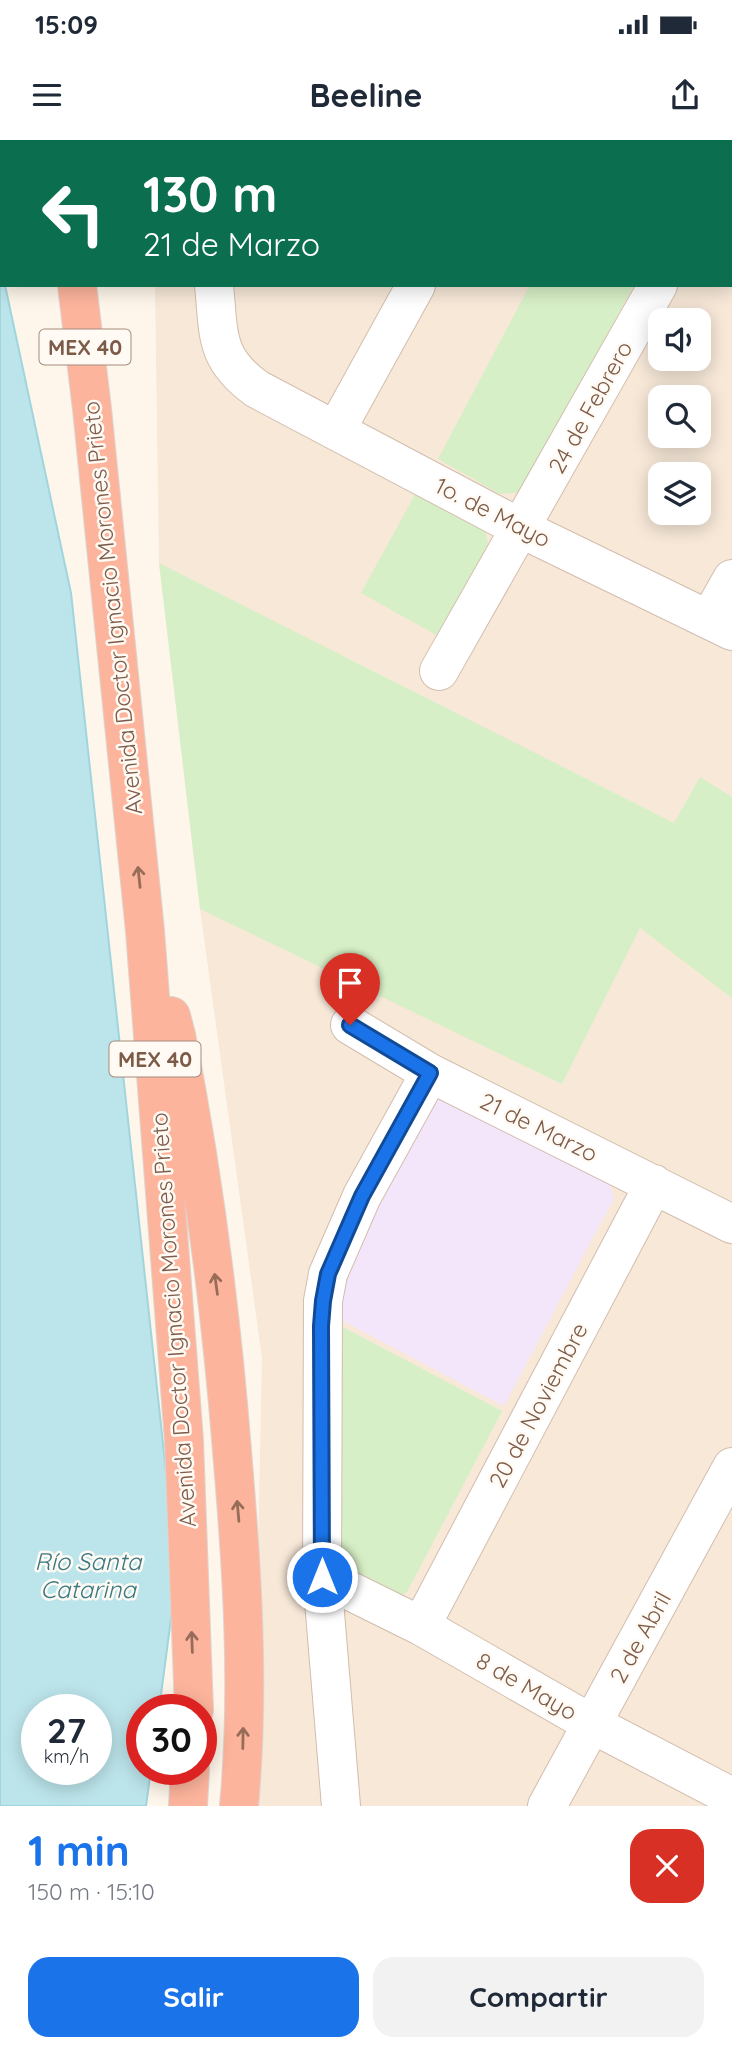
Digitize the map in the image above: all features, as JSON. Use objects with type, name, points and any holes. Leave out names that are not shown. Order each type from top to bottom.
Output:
[{"type":"highway","name":"Avenida Doctor Ignacio Morones Prieto","points":[[77,287],[145,931],[184,1441],[193,1694]]},
{"type":"highway","points":[[91,287],[92,409]]},
{"type":"highway","name":"Avenida Doctor Ignacio Morones Prieto","points":[[145,931],[176,1035],[186,1082],[222,1334],[240,1538],[244,1686],[239,1806]]},
{"type":"highway","points":[[188,1806],[189,1785]]},
{"type":"street","name":"1o. de Mayo","points":[[214,287],[221,346],[228,363],[240,377],[257,389],[522,528],[721,624]]},
{"type":"street","points":[[336,430],[415,287]]},
{"type":"street","name":"24 de Febrero","points":[[439,671],[657,287]]},
{"type":"street","points":[[721,624],[732,579]]},
{"type":"street","name":"21 de Marzo","points":[[350,1025],[430,1073],[732,1224]]},
{"type":"street","points":[[341,1806],[322,1577],[321,1346],[325,1286],[362,1196],[430,1073]]},
{"type":"street","name":"20 de Noviembre","points":[[421,1626],[654,1184]]},
{"type":"street","name":"2 de Abril","points":[[547,1806],[732,1467]]},
{"type":"street","name":"8 de Mayo","points":[[322,1577],[421,1626],[592,1724],[732,1797]]},
{"type":"shaded area","points":[[155,287],[732,287],[732,1806],[253,1806],[262,1358],[200,909],[159,563]]},
{"type":"shaded area","points":[[431,1091],[609,1181],[614,1198],[504,1406],[326,1312]]},
{"type":"green space","points":[[529,287],[633,287],[522,492],[500,494],[438,459]]},
{"type":"green space","points":[[418,489],[485,527],[488,544],[438,636],[361,593]]},
{"type":"green space","points":[[159,563],[674,823],[700,777],[732,797],[732,998],[640,928],[562,1084],[200,909]]},
{"type":"green space","points":[[324,1317],[502,1411],[407,1592],[396,1598],[343,1570],[340,1559]]},
{"type":"water","name":"Río Santa Catarina","points":[[0,287],[5,287],[71,593],[177,1573],[161,1694],[126,1694],[126,1785],[149,1785],[146,1806],[0,1806]]},
{"type":"route","points":[[322,1577],[321,1346],[325,1286],[362,1196],[430,1073],[350,1025]]}]
